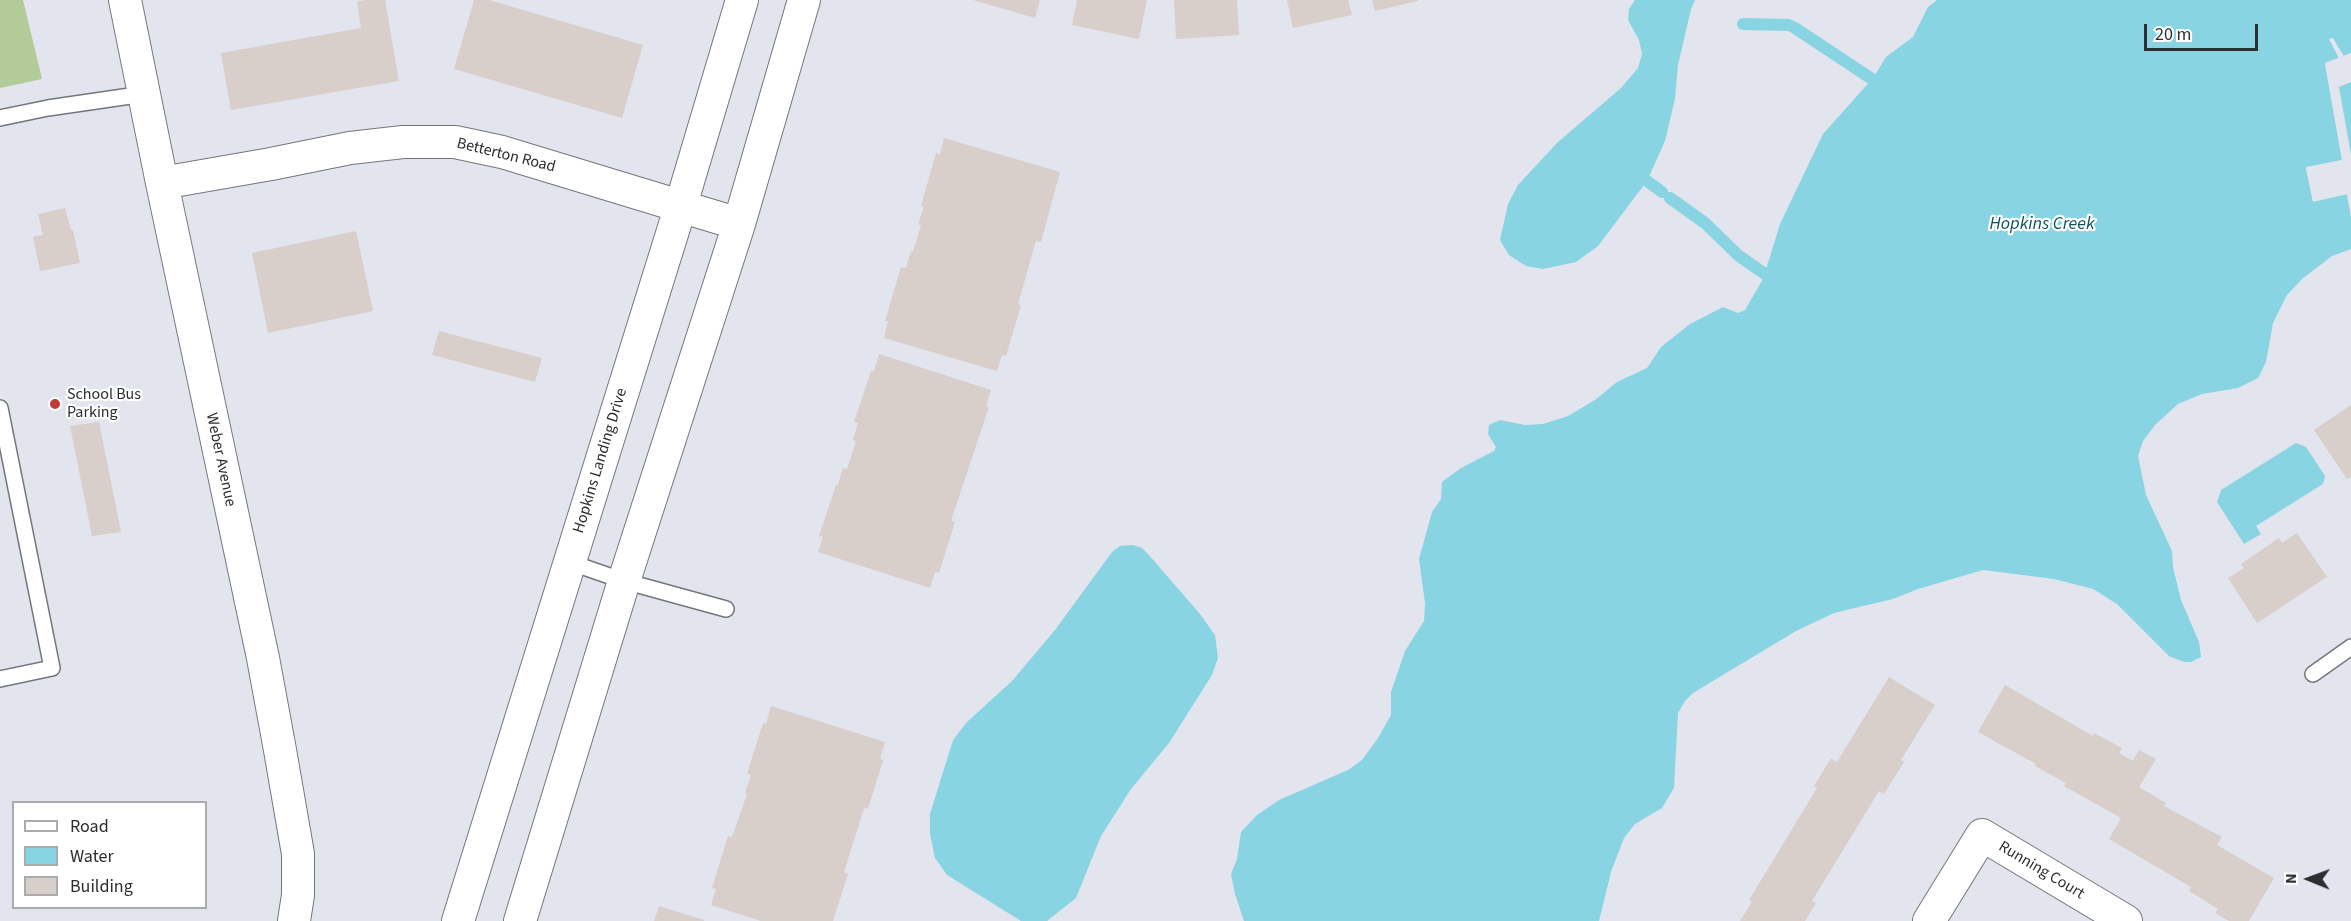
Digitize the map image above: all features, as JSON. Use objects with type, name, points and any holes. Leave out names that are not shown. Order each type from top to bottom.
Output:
[{"type":"street","name":"Weber Avenue","points":[[125,0],[263,658],[282,760],[298,854],[298,895],[294,921]]},
{"type":"street","name":"Hopkins Landing Drive","points":[[458,921],[681,205],[742,0]]},
{"type":"street","points":[[520,921],[624,581],[739,224],[804,0]]},
{"type":"street","name":"Betterton Road","points":[[162,183],[350,148],[403,142],[455,142],[502,152],[739,224]]},
{"type":"street","name":"Running Court","points":[[1929,921],[1982,835],[2126,921]]},
{"type":"lane","points":[[0,118],[48,108],[144,94]]},
{"type":"lane","points":[[0,408],[52,668],[0,679]]},
{"type":"lane","points":[[569,562],[624,581],[726,609]]},
{"type":"lane","points":[[2313,675],[2351,647]]},
{"type":"green space","points":[[0,0],[23,0],[42,79],[0,88]]},
{"type":"water","points":[[1635,0],[1695,0],[1678,65],[1675,99],[1665,141],[1647,181],[1598,246],[1576,262],[1543,269],[1526,266],[1509,255],[1500,240],[1508,204],[1518,185],[1557,143],[1621,88],[1638,68],[1642,54],[1639,40],[1628,20],[1629,9]]},
{"type":"water","name":"Hopkins Creek","points":[[1937,0],[2351,0],[2351,53],[2344,56],[2332,38],[2330,39],[2339,58],[2325,63],[2342,160],[2306,168],[2313,201],[2347,194],[2351,217],[2351,249],[2332,256],[2302,279],[2287,295],[2273,323],[2266,362],[2258,378],[2238,388],[2202,394],[2178,404],[2155,425],[2143,441],[2138,456],[2146,495],[2172,551],[2173,567],[2181,600],[2199,642],[2201,657],[2191,662],[2184,662],[2169,656],[2117,604],[2093,589],[2054,579],[1983,570],[1918,589],[1893,599],[1834,613],[1796,631],[1693,693],[1678,713],[1674,788],[1662,808],[1635,824],[1624,838],[1611,872],[1599,921],[1244,921],[1231,874],[1237,859],[1241,832],[1257,815],[1279,800],[1348,770],[1362,760],[1391,715],[1391,692],[1405,651],[1424,621],[1425,603],[1419,559],[1432,512],[1441,499],[1442,482],[1461,468],[1494,451],[1496,447],[1488,434],[1489,425],[1500,420],[1525,425],[1543,424],[1568,416],[1595,400],[1617,382],[1647,368],[1661,347],[1690,324],[1723,307],[1738,313],[1745,310],[1763,279],[1780,224],[1823,134],[1873,78],[1886,57],[1913,37],[1928,7]]},
{"type":"water","points":[[2351,82],[2351,155],[2339,87]]},
{"type":"water","points":[[2296,443],[2306,447],[2325,476],[2323,484],[2256,526],[2261,534],[2244,544],[2217,502],[2221,490]]},
{"type":"water","points":[[1133,545],[1142,548],[1148,554],[1200,614],[1215,635],[1218,658],[1212,675],[1169,743],[1131,789],[1101,836],[1076,898],[1047,921],[1021,921],[947,875],[935,858],[930,834],[930,814],[953,740],[967,722],[1012,681],[1055,630],[1112,552],[1120,546]]},
{"type":"pier","points":[[2333,38],[2343,56],[2351,53],[2351,56],[2329,65],[2345,161],[2310,170],[2315,198],[2350,192],[2351,217],[2347,194],[2313,202],[2306,167],[2342,160],[2325,63],[2339,58],[2329,39]]},
{"type":"building","points":[[385,0],[399,81],[231,110],[221,53],[361,28],[357,2]]},
{"type":"building","points":[[474,0],[489,0],[643,45],[622,118],[454,69]]},
{"type":"building","points":[[973,0],[1040,0],[1035,18]]},
{"type":"building","points":[[1077,0],[1147,0],[1139,39],[1072,25]]},
{"type":"building","points":[[1174,0],[1237,0],[1239,35],[1176,39]]},
{"type":"building","points":[[1287,0],[1348,0],[1352,15],[1293,28]]},
{"type":"building","points":[[1372,0],[1418,0],[1418,1],[1375,11]]},
{"type":"building","points":[[944,138],[1060,172],[1041,242],[1036,241],[1006,356],[1002,355],[997,371],[884,338],[888,321],[885,321],[901,267],[906,268],[911,251],[913,252],[921,225],[918,224],[924,207],[921,206],[936,153],[940,154]]},
{"type":"building","points":[[65,208],[71,230],[73,230],[80,263],[40,271],[33,237],[43,235],[38,214]]},
{"type":"building","points":[[356,231],[373,311],[268,333],[252,253]]},
{"type":"building","points":[[439,331],[542,358],[535,382],[432,355]]},
{"type":"building","points":[[879,354],[991,390],[986,406],[989,407],[951,521],[955,522],[939,573],[935,572],[930,588],[818,552],[823,537],[819,536],[836,485],[838,485],[843,468],[847,469],[856,441],[853,440],[858,423],[854,422]]},
{"type":"building","points":[[2351,405],[2351,477],[2347,479],[2314,430]]},
{"type":"building","points":[[99,422],[121,532],[92,536],[70,426]]},
{"type":"building","points":[[2297,533],[2327,577],[2257,623],[2228,578],[2244,568],[2241,564],[2279,538],[2282,543]]},
{"type":"building","points":[[1889,677],[1935,705],[1901,760],[1904,762],[1884,794],[1879,791],[1812,901],[1816,903],[1805,921],[1740,921],[1752,902],[1749,900],[1817,788],[1814,786],[1831,758],[1837,762]]},
{"type":"building","points":[[2005,685],[2093,736],[2094,733],[2122,748],[2119,753],[2133,761],[2139,750],[2156,759],[2139,787],[2166,803],[2164,806],[2222,837],[2217,845],[2274,878],[2249,921],[2229,921],[2215,913],[2218,909],[2189,891],[2191,887],[2109,839],[2121,818],[2064,786],[2066,783],[2035,766],[2036,764],[1978,732]]},
{"type":"building","points":[[771,706],[885,742],[880,759],[883,760],[868,809],[864,808],[844,872],[848,874],[833,921],[761,921],[711,905],[716,889],[712,888],[728,836],[732,837],[747,794],[745,793],[751,775],[747,774],[763,723],[766,724]]},
{"type":"building","points":[[659,906],[704,920],[704,921],[654,921]]},
{"type":"waterway","points":[[1743,24],[1789,25],[1872,79]]},
{"type":"waterway","points":[[1647,181],[1662,192]]},
{"type":"waterway","points":[[1670,198],[1705,223],[1739,256],[1765,274]]},
{"type":"place","name":"School Bus Parking","points":[[55,404]]}]
